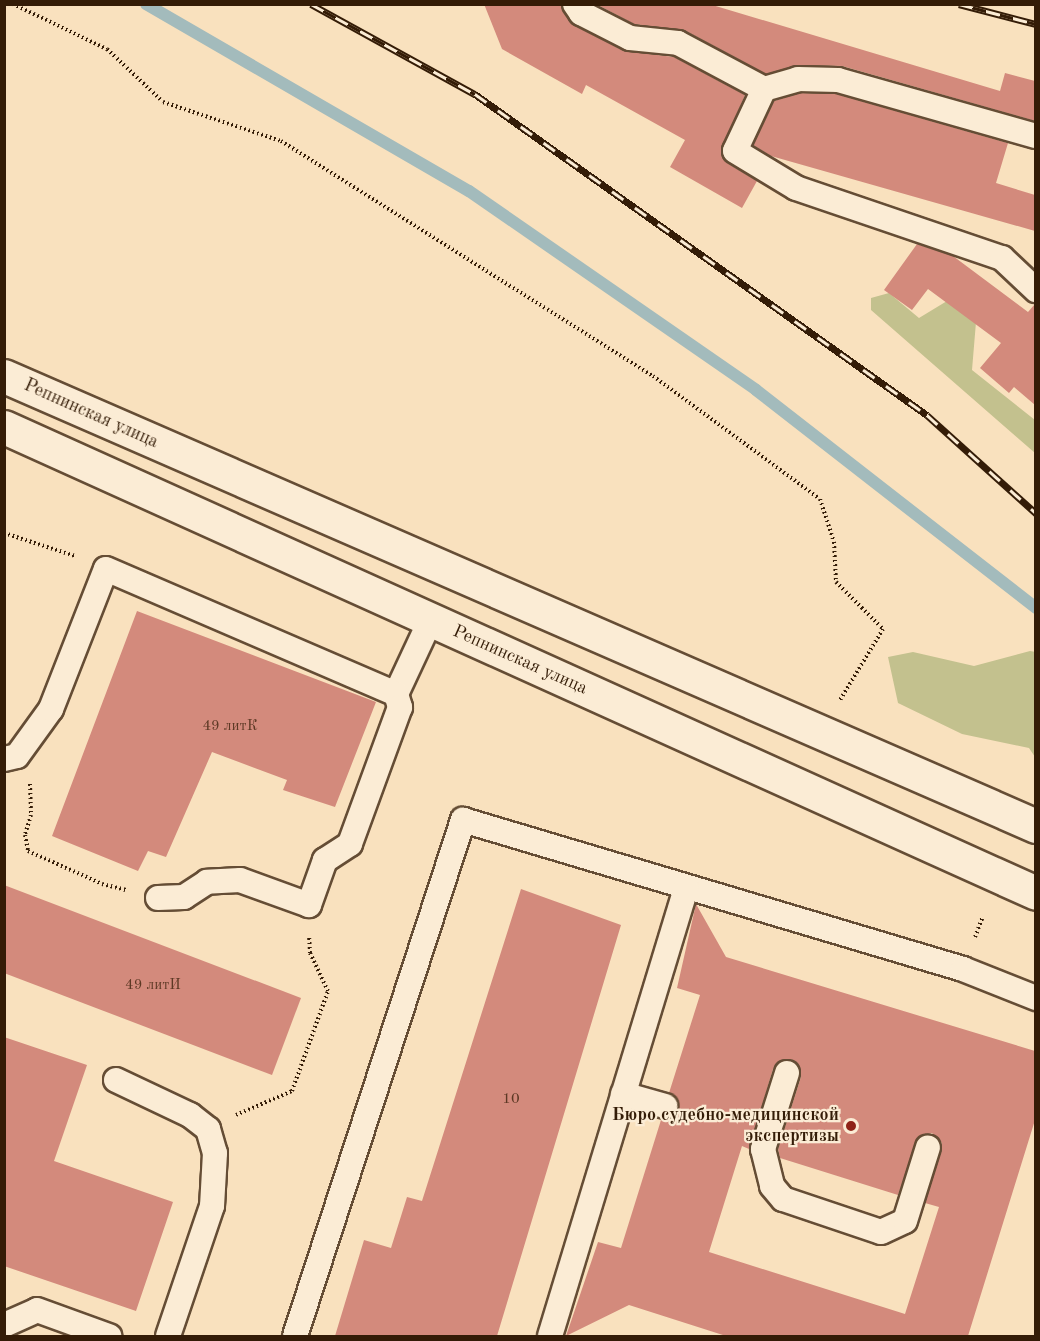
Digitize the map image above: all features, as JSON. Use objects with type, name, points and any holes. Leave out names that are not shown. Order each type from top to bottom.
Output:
[{"type":"street","name":"Репнинская улица","points":[[4,376],[1035,826]]},
{"type":"street","name":"Репнинская улица","points":[[4,427],[1035,893]]},
{"type":"lane","points":[[575,4],[581,14],[630,38],[678,43],[764,89],[798,79],[838,80],[1035,136]]},
{"type":"lane","points":[[764,89],[735,151],[796,188],[1002,258],[1035,263]]},
{"type":"lane","points":[[1002,258],[1035,290]]},
{"type":"lane","points":[[11,757],[51,709],[106,569],[396,694]]},
{"type":"lane","points":[[158,898],[184,897],[207,882],[240,880],[309,905],[325,860],[350,844],[400,707],[396,694],[431,619]]},
{"type":"lane","points":[[295,1336],[463,820],[963,969],[1035,998]]},
{"type":"lane","points":[[550,1336],[686,887]]},
{"type":"lane","points":[[787,1073],[757,1135],[763,1149],[766,1170],[783,1199],[881,1232],[905,1221],[928,1147]]},
{"type":"lane","points":[[116,1080],[190,1115],[208,1129],[215,1153],[212,1206],[168,1336]]},
{"type":"lane","points":[[623,1094],[665,1106]]},
{"type":"lane","points":[[4,1325],[37,1310],[109,1336]]},
{"type":"path","points":[[13,4],[107,50],[164,102],[281,141],[653,376],[820,499],[834,542],[836,582],[883,629],[838,704]]},
{"type":"path","points":[[4,533],[44,543],[106,569]]},
{"type":"path","points":[[11,757],[31,786],[26,835],[28,851],[102,884],[158,898]]},
{"type":"path","points":[[208,1129],[292,1091],[328,990],[310,953],[309,905]]},
{"type":"path","points":[[979,924],[983,916]]},
{"type":"shaded area","points":[[889,293],[919,318],[947,301],[976,322],[972,370],[1035,420],[1035,453],[871,310],[871,298]]},
{"type":"shaded area","points":[[1030,651],[1036,652],[1035,757],[1029,748],[962,734],[898,703],[888,657],[913,652],[974,666]]},
{"type":"building","points":[[484,4],[561,4],[574,25],[624,51],[674,57],[745,95],[721,151],[727,163],[757,181],[742,208],[670,167],[685,140],[586,85],[582,94],[502,49]]},
{"type":"building","points":[[596,4],[709,4],[1000,91],[1005,73],[1035,81],[1035,121],[842,66],[798,65],[766,74],[684,30],[634,24]]},
{"type":"building","points":[[800,93],[836,94],[1008,143],[996,183],[1035,195],[1035,231],[771,156],[753,145],[774,101]]},
{"type":"building","points":[[917,244],[953,256],[1028,312],[1035,304],[1035,405],[1014,387],[1009,393],[980,368],[1001,343],[928,289],[912,310],[884,290]]},
{"type":"building","points":[[137,611],[376,702],[335,807],[283,790],[287,780],[212,752],[166,857],[148,851],[138,871],[52,836]]},
{"type":"building","points":[[4,885],[301,998],[272,1075],[4,973]]},
{"type":"building","name":"Бюро судебно-медицинской экспертизы","points":[[521,889],[621,925],[497,1336],[335,1336],[364,1240],[391,1248],[407,1197],[422,1201]]},
{"type":"building","name":"Бюро судебно-медицинской экспертизы","points":[[696,904],[726,957],[1035,1051],[1035,1120],[968,1336],[726,1336],[629,1305],[566,1336],[598,1242],[621,1248],[661,1120],[669,1120],[678,1110],[679,1102],[669,1093],[700,995],[677,988]],"holes":[[[784,1059],[798,1064],[801,1077],[778,1149],[780,1158],[898,1195],[918,1137],[932,1133],[942,1143],[925,1203],[939,1207],[905,1314],[709,1252],[742,1146],[749,1149],[773,1069]]]},
{"type":"building","points":[[4,1037],[87,1065],[54,1161],[173,1202],[136,1311],[4,1266]]},
{"type":"waterway","points":[[146,4],[469,191],[756,390],[1036,608]]},
{"type":"railway","points":[[311,4],[475,94],[927,415],[1036,513]]},
{"type":"railway","points":[[959,4],[1036,24]]},
{"type":"place","name":"Бюро судебно-медицинской экспертизы","points":[[851,1126]]}]
